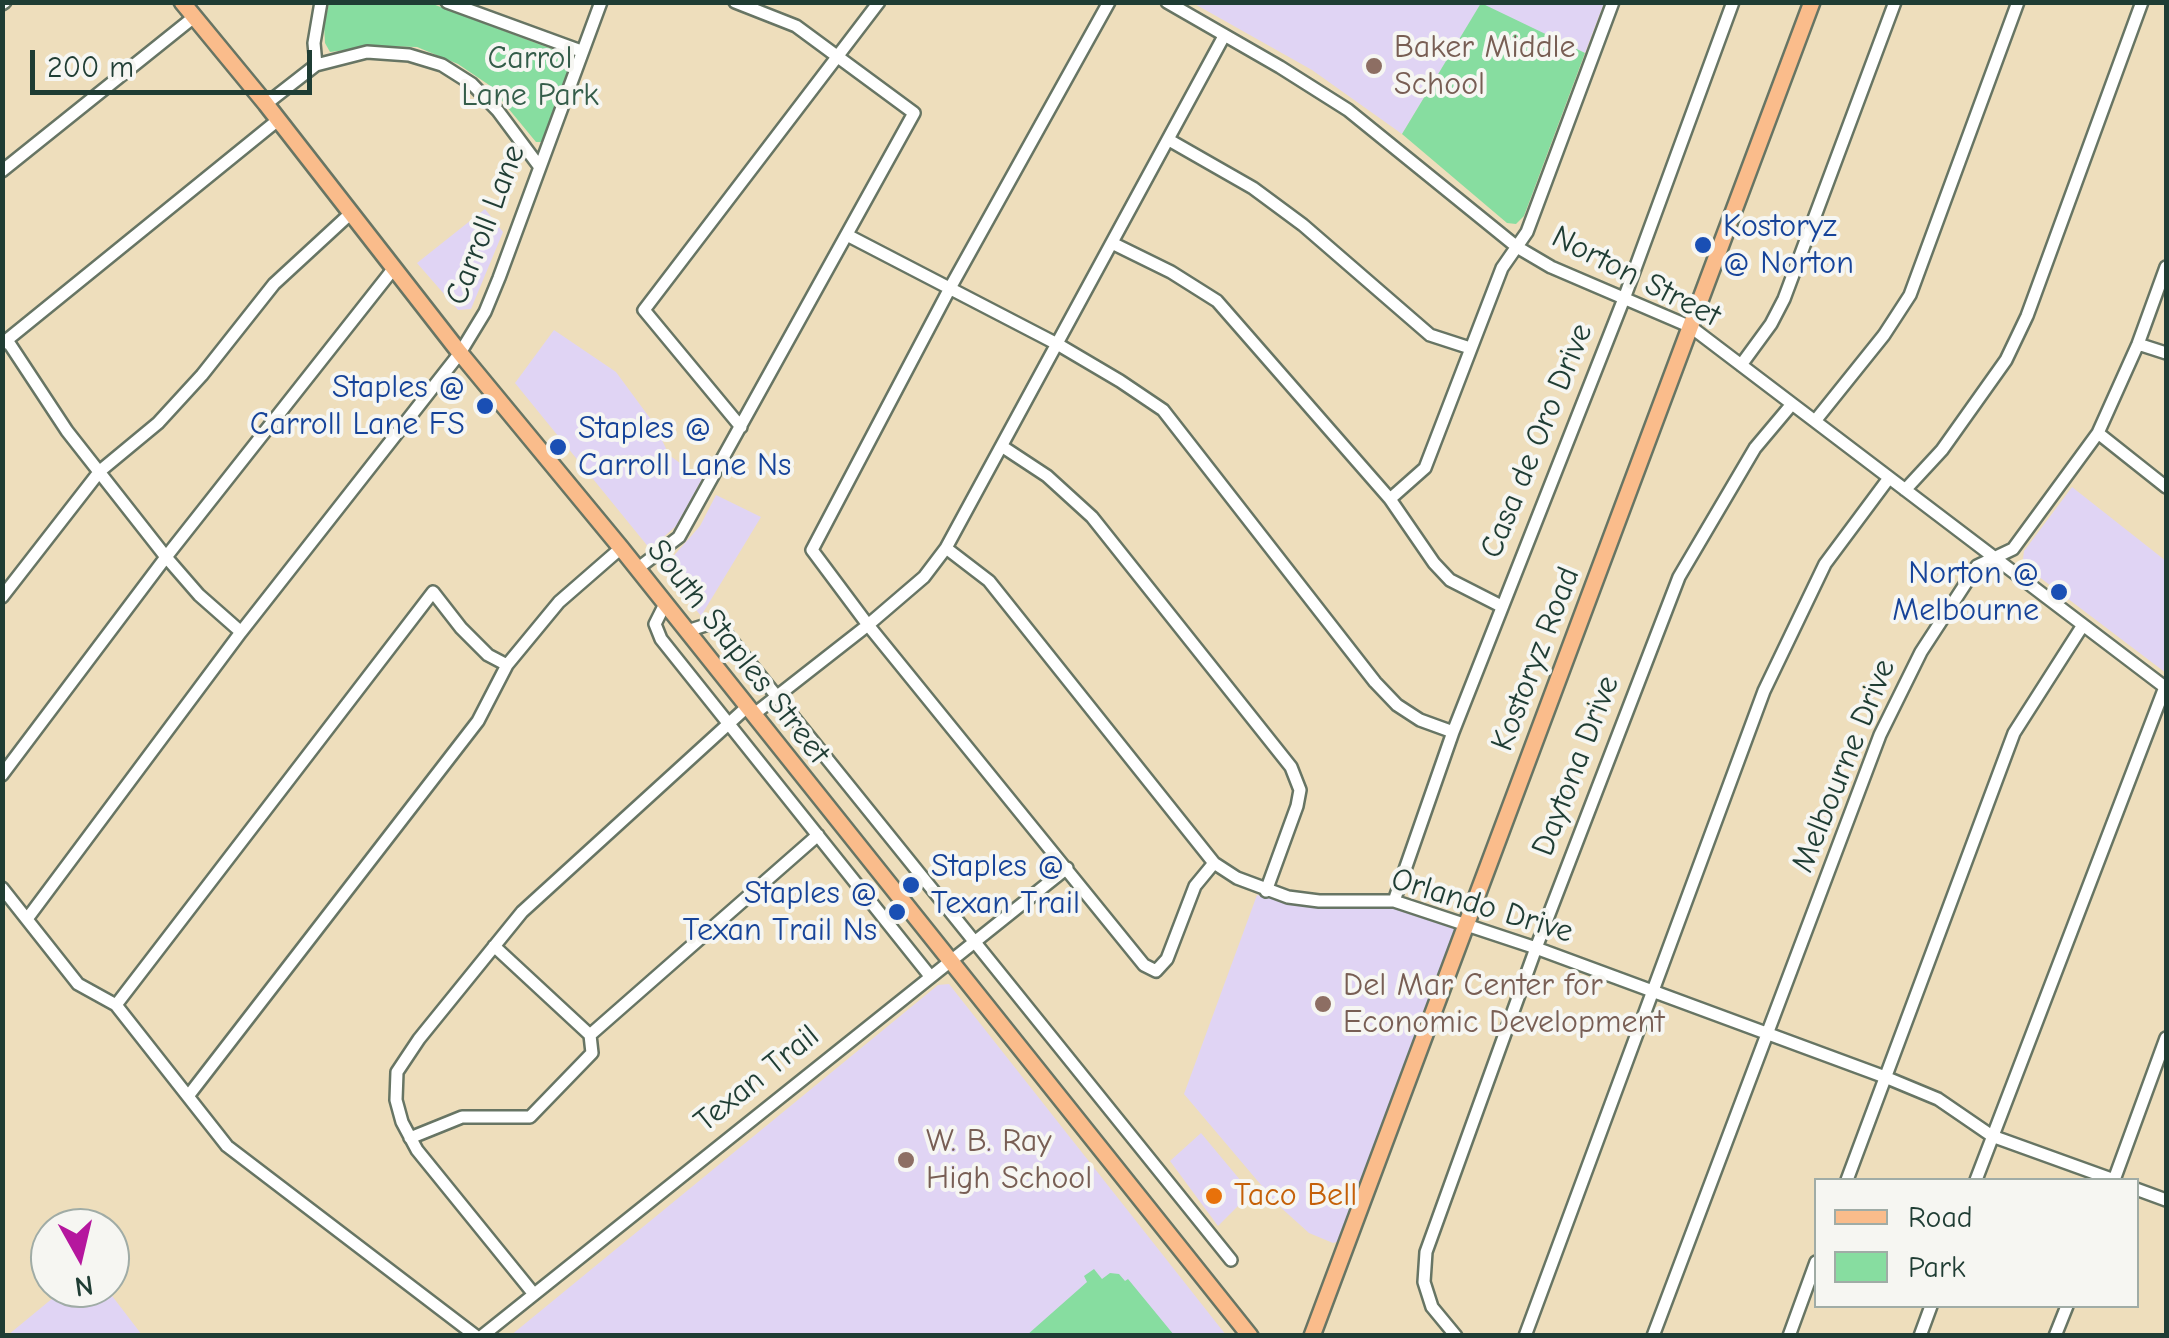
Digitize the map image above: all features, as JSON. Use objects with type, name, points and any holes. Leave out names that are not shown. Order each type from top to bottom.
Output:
[{"type":"main road","name":"South Staples Street","points":[[182,2],[1250,1336]]},
{"type":"main road","name":"Kostoryz Road","points":[[1312,1336],[1812,2]]},
{"type":"street","points":[[316,65],[314,43],[321,2]]},
{"type":"street","points":[[447,2],[581,51]]},
{"type":"street","name":"Carroll Lane","points":[[27,919],[241,632],[460,353],[485,312],[499,278],[600,2]]},
{"type":"street","points":[[637,569],[679,537],[914,113],[796,26],[736,2]]},
{"type":"street","points":[[741,427],[644,310],[880,2]]},
{"type":"street","points":[[1110,2],[950,288],[812,550],[868,625],[1144,965],[1156,972],[1167,958],[1195,886],[1214,863]]},
{"type":"street","name":"Norton Street","points":[[1167,2],[1348,110],[1517,247],[1551,267],[1691,327],[2166,687]]},
{"type":"street","points":[[1390,500],[1425,468],[1502,268],[1528,232],[1613,2]]},
{"type":"street","name":"Casa de Oro Drive","points":[[1394,901],[1453,732],[1624,296],[1732,2]]},
{"type":"street","points":[[1741,365],[1784,299],[1895,2]]},
{"type":"street","points":[[1815,422],[1884,335],[1910,295],[2018,2]]},
{"type":"street","points":[[1905,490],[1942,450],[2006,360],[2027,316],[2142,2]]},
{"type":"street","points":[[2,171],[194,17]]},
{"type":"street","points":[[533,1293],[410,1138],[396,1100],[397,1072],[522,912],[729,723],[777,697],[924,577],[946,548],[1003,447],[1224,36]]},
{"type":"street","points":[[266,104],[316,65],[368,52],[409,54],[442,65],[472,84],[539,166]]},
{"type":"street","points":[[241,632],[199,595],[166,558],[67,431],[5,342],[278,120]]},
{"type":"street","points":[[1169,140],[1253,188],[1342,258],[1430,336],[1470,348]]},
{"type":"street","points":[[2,597],[100,471],[158,422],[202,375],[274,284],[351,214]]},
{"type":"street","points":[[847,234],[1058,345],[1163,410],[1376,682],[1397,705],[1420,720],[1453,732]]},
{"type":"street","points":[[1112,243],[1171,272],[1217,301],[1390,500],[1434,563],[1450,580],[1501,606]]},
{"type":"street","points":[[2,775],[394,268]]},
{"type":"street","name":"Melbourne Drive","points":[[1653,1336],[1880,736],[1920,652],[1976,566],[2013,549],[2098,433],[2138,344],[2166,268]]},
{"type":"street","points":[[2138,344],[2166,354]]},
{"type":"street","name":"Daytona Drive","points":[[1456,1336],[1432,1307],[1424,1282],[1426,1252],[1536,948],[1678,577],[1755,448],[1792,404]]},
{"type":"street","points":[[2098,433],[2166,487]]},
{"type":"street","points":[[1003,447],[1047,476],[1092,517],[1291,767],[1300,790],[1297,806],[1266,892]]},
{"type":"street","points":[[1524,1336],[1764,691],[1825,564],[1889,478]]},
{"type":"street","points":[[189,1095],[478,722],[507,665],[560,602],[621,548]]},
{"type":"street","name":"Orlando Drive","points":[[946,548],[989,580],[1214,863],[1266,892],[1319,901],[1394,901],[1465,923],[1885,1077],[1938,1099],[1992,1136],[2108,1178]]},
{"type":"street","points":[[116,1005],[433,592],[488,655],[507,665]]},
{"type":"street","points":[[665,604],[656,624],[661,639],[930,976]]},
{"type":"street","points":[[687,631],[709,624],[720,626],[1230,1260]]},
{"type":"street","points":[[1848,1178],[2014,733],[2084,625]]},
{"type":"street","points":[[1977,1178],[2166,687]]},
{"type":"street","points":[[590,1034],[818,834]]},
{"type":"street","name":"Texan Trail","points":[[479,1336],[1067,868]]},
{"type":"street","points":[[2,888],[78,984],[116,1005],[227,1146],[479,1336]]},
{"type":"street","points":[[410,1138],[462,1117],[530,1117],[592,1054],[590,1034],[494,946]]},
{"type":"street","points":[[2115,1178],[2166,1038]]},
{"type":"street","points":[[2139,1190],[2166,1200]]},
{"type":"street","points":[[1790,1336],[1814,1268]]},
{"type":"street","points":[[1920,1336],[1930,1308]]},
{"type":"street","points":[[2056,1336],[2066,1308]]},
{"type":"shaded area","name":"Baker Middle School","points":[[1193,3],[1604,3],[1585,53],[1481,4],[1402,134],[1312,70]]},
{"type":"shaded area","points":[[485,209],[503,232],[471,309],[458,310],[417,263]]},
{"type":"shaded area","points":[[554,330],[616,372],[655,425],[669,455],[702,479],[676,526],[650,549],[515,383]]},
{"type":"shaded area","points":[[2072,487],[2166,561],[2166,673],[2026,567],[2024,551]]},
{"type":"shaded area","points":[[716,495],[761,517],[701,616],[663,568],[700,526]]},
{"type":"shaded area","name":"Del Mar Center for Economic Development","points":[[1257,895],[1303,905],[1387,907],[1453,924],[1457,930],[1340,1241],[1333,1243],[1309,1233],[1278,1205],[1184,1094]]},
{"type":"shaded area","name":"W. B. Ray High School","points":[[949,984],[1226,1335],[510,1336],[938,985]]},
{"type":"shaded area","points":[[1201,1133],[1251,1193],[1218,1226],[1170,1161]]},
{"type":"shaded area","points":[[41,1308],[121,1308],[142,1335],[8,1335]]},
{"type":"green space","name":"Carrol Lane Park","points":[[329,3],[430,3],[568,55],[572,63],[543,142],[536,142],[489,85],[458,64],[417,47],[379,46],[330,52],[324,25]]},
{"type":"green space","points":[[1481,3],[1585,53],[1524,216],[1516,224],[1507,223],[1402,134]]},
{"type":"green space","points":[[1094,1269],[1102,1279],[1110,1273],[1128,1279],[1174,1335],[1027,1335],[1087,1282],[1084,1276]]},
{"type":"place","name":"Baker Middle School","points":[[1374,66]]},
{"type":"place","name":"Kostoryz @ Norton","points":[[1703,245]]},
{"type":"place","name":"Staples @ Carroll Lane FS","points":[[485,406]]},
{"type":"place","name":"Staples @ Carroll Lane Ns","points":[[558,447]]},
{"type":"place","name":"Norton @ Melbourne","points":[[2059,592]]},
{"type":"place","name":"Staples @ Texan Trail","points":[[911,885]]},
{"type":"place","name":"Staples @ Texan Trail Ns","points":[[897,912]]},
{"type":"place","name":"Del Mar Center for Economic Development","points":[[1323,1004]]},
{"type":"place","name":"W. B. Ray High School","points":[[906,1160]]},
{"type":"place","name":"Taco Bell","points":[[1214,1196]]}]
